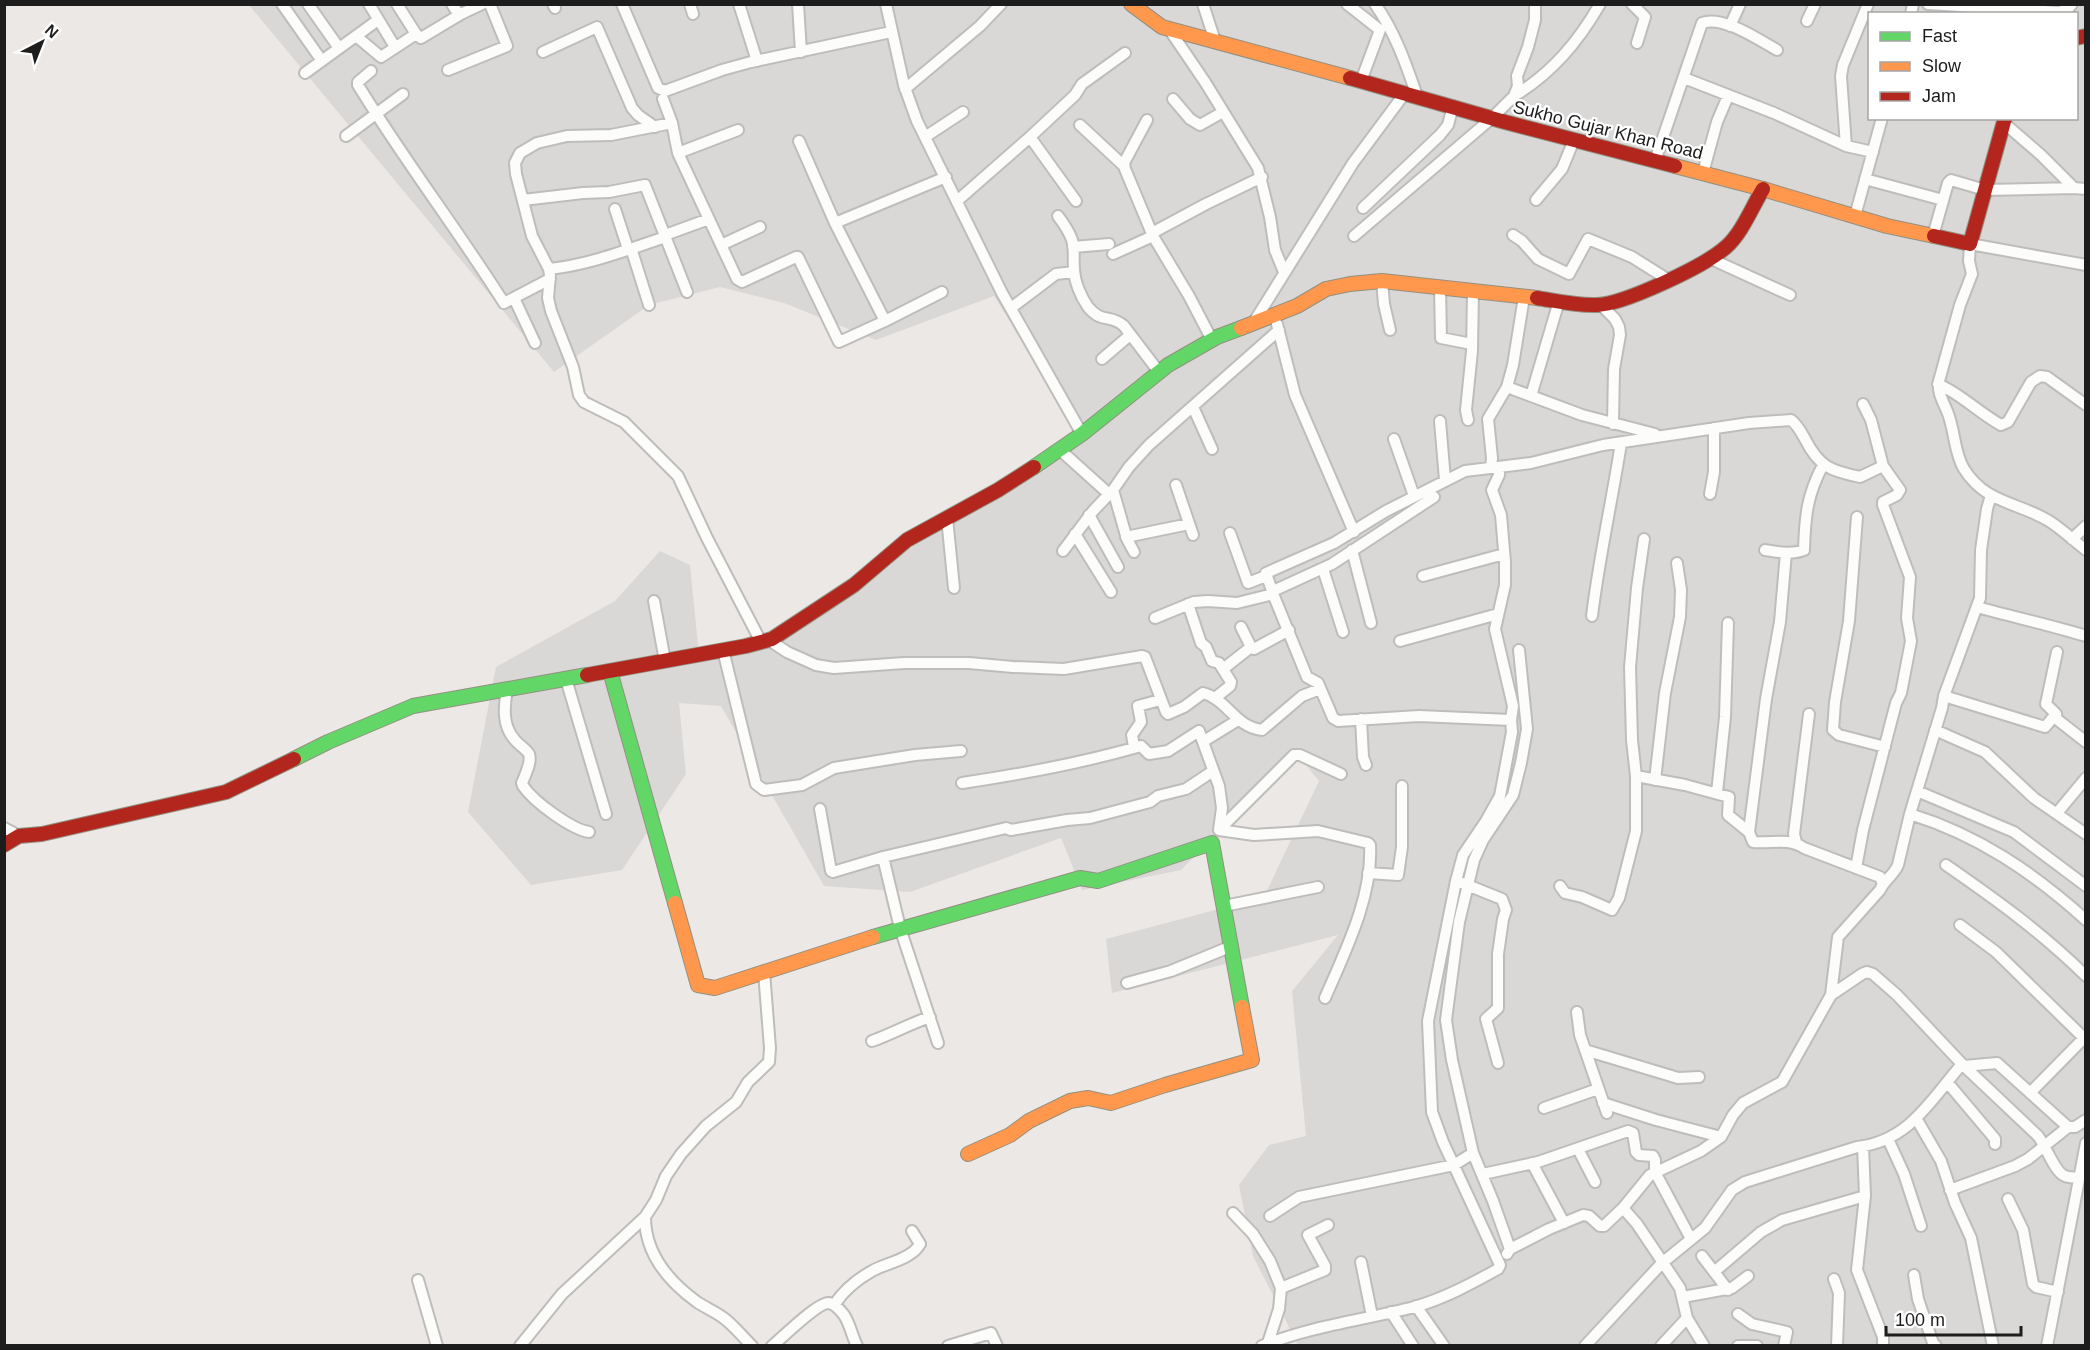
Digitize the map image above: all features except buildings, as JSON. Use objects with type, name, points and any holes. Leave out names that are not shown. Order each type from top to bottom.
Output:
[{"type":"street","points":[[282,4],[322,61]]},
{"type":"street","points":[[308,4],[339,48]]},
{"type":"street","points":[[369,4],[395,47]]},
{"type":"street","points":[[397,4],[420,38],[482,4]]},
{"type":"street","points":[[452,4],[459,15]]},
{"type":"street","points":[[448,70],[507,46],[490,4]]},
{"type":"street","points":[[622,4],[658,88],[665,91],[722,70],[891,32]]},
{"type":"street","points":[[739,4],[757,61]]},
{"type":"street","points":[[798,4],[801,52]]},
{"type":"street","points":[[886,4],[905,89],[926,137],[1011,308],[1082,434]]},
{"type":"street","points":[[905,89],[980,26],[1001,4]]},
{"type":"street","name":"Sukho Gujar Khan Road","points":[[1131,4],[1162,27],[1492,118],[1763,189],[1887,226],[2085,265]]},
{"type":"street","points":[[1203,4],[1215,41]]},
{"type":"street","points":[[1347,4],[1380,30],[1361,81]]},
{"type":"street","points":[[1254,322],[1370,138],[1411,94],[1403,55],[1387,20],[1375,4]]},
{"type":"street","points":[[1514,96],[1518,86],[1516,76],[1528,47],[1535,20],[1535,4]]},
{"type":"street","points":[[1354,236],[1492,118],[1514,96],[1545,75],[1575,44],[1600,4]]},
{"type":"street","points":[[1632,4],[1645,17],[1637,44]]},
{"type":"street","points":[[1730,26],[1740,4]]},
{"type":"street","points":[[1807,21],[1815,4]]},
{"type":"street","points":[[1846,146],[1841,76],[1843,65],[1868,4]]},
{"type":"street","points":[[1928,4],[2017,7],[2059,12],[2068,9],[2072,4]]},
{"type":"street","points":[[305,73],[378,20]]},
{"type":"street","points":[[1655,161],[1702,23],[1708,21],[1737,28],[1777,50]]},
{"type":"street","points":[[543,52],[597,27],[632,108],[655,128]]},
{"type":"street","points":[[1169,29],[1252,157],[1262,177],[1275,250],[1284,272]]},
{"type":"street","points":[[356,36],[381,57],[416,34]]},
{"type":"street","points":[[957,201],[995,170],[1075,95],[1082,84],[1125,53]]},
{"type":"street","points":[[371,71],[357,83],[422,184],[478,262],[504,303],[549,274],[629,249],[709,219]]},
{"type":"street","points":[[1683,78],[1774,113],[1846,146],[1873,152]]},
{"type":"street","points":[[346,136],[403,94]]},
{"type":"street","points":[[1703,173],[1717,122],[1728,96]]},
{"type":"street","points":[[663,99],[672,123],[678,153],[734,273],[742,282],[796,257],[800,259],[839,342],[942,292]]},
{"type":"street","points":[[1173,99],[1190,119],[1200,125],[1223,112]]},
{"type":"street","points":[[1363,208],[1440,135],[1448,125],[1453,106]]},
{"type":"street","points":[[926,137],[963,112]]},
{"type":"street","points":[[1124,166],[1147,120]]},
{"type":"street","points":[[1855,216],[1881,120]]},
{"type":"street","points":[[2080,188],[2004,121],[1970,244],[1969,261],[1972,274],[1960,304],[1938,384],[1963,467],[1974,481],[2003,503],[2049,521],[2085,550]]},
{"type":"street","points":[[672,123],[611,135],[574,135],[541,142],[520,153],[515,163],[532,236],[549,274],[548,298],[551,312],[573,367],[581,400],[624,422],[678,476],[707,538],[765,641],[816,665],[834,668],[904,663],[969,663],[1064,669],[1142,656],[1145,657],[1163,709],[1168,714],[1184,707],[1203,693],[1215,698],[1238,720],[1255,730],[1262,730],[1302,696],[1320,689]]},
{"type":"street","points":[[1080,124],[1124,166],[1153,234],[1212,340]]},
{"type":"street","points":[[678,153],[738,130]]},
{"type":"street","points":[[1030,136],[1076,201]]},
{"type":"street","points":[[1536,201],[1562,169],[1574,140]]},
{"type":"street","points":[[799,141],[835,223],[885,321]]},
{"type":"street","points":[[835,223],[946,177]]},
{"type":"street","points":[[1073,247],[1111,249],[1153,234],[1206,204],[1262,177]]},
{"type":"street","points":[[1865,179],[1943,200]]},
{"type":"street","points":[[1933,236],[1948,183],[1951,180],[1985,190],[2080,188]]},
{"type":"street","points":[[523,200],[583,192],[609,192],[645,185],[687,292]]},
{"type":"street","points":[[4,845],[19,836],[42,834],[226,792],[328,742],[413,706],[765,641],[854,585],[908,540],[998,490],[1059,450],[1159,372],[1212,340],[1297,306],[1326,289],[1382,281],[1601,305],[1668,279],[1727,246],[1763,189]]},
{"type":"street","points":[[615,209],[649,305]]},
{"type":"street","points":[[1058,216],[1067,229],[1073,247],[1074,272],[1082,298],[1092,311],[1103,319],[1118,320],[1159,372]]},
{"type":"street","points":[[721,244],[760,227]]},
{"type":"street","points":[[1513,235],[1522,241],[1538,259],[1569,274],[1588,239],[1632,257],[1668,279]]},
{"type":"street","points":[[1709,258],[1790,295]]},
{"type":"street","points":[[1011,308],[1056,274],[1074,272]]},
{"type":"street","points":[[1382,281],[1390,330]]},
{"type":"street","points":[[1440,287],[1441,338],[1472,344]]},
{"type":"street","points":[[1468,420],[1466,410],[1472,344],[1473,291]]},
{"type":"street","points":[[1506,1256],[1483,1174],[1472,1154],[1446,1020],[1463,855],[1513,795],[1527,729],[1495,629],[1505,585],[1504,554],[1501,515],[1492,490],[1496,470],[1492,458],[1488,419],[1507,387],[1513,365],[1524,297]]},
{"type":"street","points":[[514,298],[535,343]]},
{"type":"street","points":[[1531,396],[1559,301]]},
{"type":"street","points":[[1601,305],[1615,319],[1620,334],[1614,369],[1613,424]]},
{"type":"street","points":[[1275,314],[1295,395],[1354,532]]},
{"type":"street","points":[[1063,551],[1089,515],[1149,445],[1279,330]]},
{"type":"street","points":[[1102,359],[1130,335]]},
{"type":"street","points":[[1938,384],[1949,389],[2001,425],[2008,422],[2031,382],[2040,376],[2047,377],[2085,405]]},
{"type":"street","points":[[1507,387],[1582,415],[1660,436]]},
{"type":"street","points":[[1856,868],[1863,830],[1896,702],[1901,693],[1911,641],[1907,618],[1909,571],[1883,505],[1883,502],[1897,495],[1900,490],[1883,466],[1863,404]]},
{"type":"street","points":[[1192,407],[1212,449]]},
{"type":"street","points":[[1511,720],[1419,716],[1338,721],[1333,718],[1318,683],[1307,676],[1266,573],[1272,570],[1317,564],[1352,550],[1409,504],[1445,480],[1465,471],[1496,470],[1603,445],[1749,423],[1793,420],[1810,451],[1823,465],[1836,472],[1860,477],[1883,466]]},
{"type":"street","points":[[1440,421],[1445,480]]},
{"type":"street","points":[[1710,494],[1714,472],[1714,428]]},
{"type":"street","points":[[1394,439],[1409,504]]},
{"type":"street","points":[[1592,616],[1599,562],[1621,443]]},
{"type":"street","points":[[1059,450],[1111,492],[1126,537],[1134,552]]},
{"type":"street","points":[[1765,550],[1786,553],[1804,550],[1807,507],[1813,484],[1823,465]]},
{"type":"street","points":[[1126,537],[1191,530],[1176,485]]},
{"type":"street","points":[[1265,1344],[1320,1327],[1416,1306],[1468,1286],[1498,1269],[1506,1256],[1564,1223],[1583,1215],[1589,1216],[1600,1226],[1604,1226],[1655,1172],[1701,1151],[1722,1137],[1733,1115],[1743,1103],[1782,1082],[1831,995],[1838,937],[1880,890],[1882,884],[1898,865],[1910,814],[1944,696],[1980,598],[1983,532],[1991,495]]},
{"type":"street","points":[[1155,618],[1188,604],[1208,601],[1237,603],[1270,585],[1296,579],[1354,532],[1409,504],[1434,497]]},
{"type":"street","points":[[1089,515],[1118,567]]},
{"type":"street","points":[[1857,517],[1849,621],[1835,702],[1833,730],[1839,735],[1885,747]]},
{"type":"street","points":[[947,518],[954,588]]},
{"type":"street","points":[[2072,539],[2085,526]]},
{"type":"street","points":[[1230,532],[1248,583],[1270,585]]},
{"type":"street","points":[[1075,534],[1111,592]]},
{"type":"street","points":[[1560,886],[1565,893],[1582,897],[1612,910],[1636,831],[1636,776],[1632,740],[1630,667],[1644,539]]},
{"type":"street","points":[[1352,550],[1371,623]]},
{"type":"street","points":[[1786,553],[1780,622],[1766,699],[1749,832],[1753,842],[1796,842],[1804,848],[1880,878],[1882,884]]},
{"type":"street","points":[[1423,576],[1504,554]]},
{"type":"street","points":[[1655,780],[1665,693],[1680,617],[1681,590],[1677,563]]},
{"type":"street","points":[[1317,564],[1343,632]]},
{"type":"street","points":[[654,601],[665,661]]},
{"type":"street","points":[[1188,604],[1201,643],[1206,647],[1212,661],[1219,663],[1224,669],[1231,684],[1215,698]]},
{"type":"street","points":[[1977,607],[2085,636]]},
{"type":"street","points":[[1400,641],[1498,614]]},
{"type":"street","points":[[1717,793],[1725,717],[1728,623]]},
{"type":"street","points":[[1242,627],[1251,647]]},
{"type":"street","points":[[1224,669],[1251,647],[1254,649],[1289,630]]},
{"type":"street","points":[[723,650],[756,784],[760,789],[802,785],[834,768],[915,755],[961,751]]},
{"type":"street","points":[[1494,817],[1512,732],[1511,720],[1519,706],[1519,650]]},
{"type":"street","points":[[1944,696],[2043,727],[2056,714],[2046,704],[2057,652]]},
{"type":"street","points":[[610,671],[698,985],[715,988],[900,928],[1080,878],[1098,881],[1212,843]]},
{"type":"street","points":[[566,679],[606,814]]},
{"type":"street","points":[[507,689],[504,708],[510,734],[530,758],[523,786],[564,822],[578,831],[589,832]]},
{"type":"street","points":[[1134,747],[1132,735],[1141,722],[1138,705],[1160,700]]},
{"type":"street","points":[[1796,842],[1794,834],[1809,714]]},
{"type":"street","points":[[2054,717],[2085,742]]},
{"type":"street","points":[[1361,719],[1363,757],[1366,765]]},
{"type":"street","points":[[1204,741],[1238,720]]},
{"type":"street","points":[[1935,730],[1985,752],[2034,798],[2085,834]]},
{"type":"street","points":[[962,783],[1025,774],[1095,759],[1134,747],[1141,746],[1149,754],[1168,751],[1199,731],[1219,786],[1222,808],[1219,830]]},
{"type":"street","points":[[968,1154],[1010,1135],[1029,1121],[1070,1101],[1088,1098],[1111,1103],[1252,1060],[1212,843],[1219,830],[1294,754],[1341,774]]},
{"type":"street","points":[[820,809],[833,872],[883,856],[1006,828],[1011,830],[1100,815],[1150,802],[1158,796],[1186,789],[1213,771]]},
{"type":"street","points":[[1636,776],[1730,797],[1728,815],[1749,832]]},
{"type":"street","points":[[2057,813],[2085,778]]},
{"type":"street","points":[[1368,873],[1398,875],[1402,847],[1402,786]]},
{"type":"street","points":[[1917,791],[2014,832],[2085,886]]},
{"type":"street","points":[[1910,814],[1940,824],[1994,850],[2028,872],[2085,920]]},
{"type":"street","points":[[4,828],[19,836]]},
{"type":"street","points":[[1219,830],[1254,835],[1317,831],[1368,843],[1371,861],[1351,937],[1325,998]]},
{"type":"street","points":[[883,856],[900,928],[938,1044]]},
{"type":"street","points":[[1946,866],[2011,910],[2053,944],[2085,976]]},
{"type":"street","points":[[1461,883],[1502,899],[1506,910],[1498,954],[1498,1008],[1486,1019],[1498,1063]]},
{"type":"street","points":[[1461,883],[1428,1021],[1432,1112],[1506,1256]]},
{"type":"street","points":[[1224,906],[1318,887]]},
{"type":"street","points":[[1960,925],[1996,952],[2084,1039],[2030,1093]]},
{"type":"street","points":[[1127,982],[1171,971],[1232,946]]},
{"type":"street","points":[[520,1346],[562,1294],[645,1217],[656,1200],[666,1176],[681,1154],[706,1126],[736,1102],[748,1082],[769,1062],[764,972]]},
{"type":"street","points":[[1831,995],[1862,974],[1867,972],[1873,974],[1897,995],[1963,1065],[2046,1146],[2057,1172],[2079,1178]]},
{"type":"street","points":[[1577,1012],[1580,1035],[1605,1108],[1722,1137]]},
{"type":"street","points":[[872,1041],[930,1017]]},
{"type":"street","points":[[1585,1050],[1678,1078],[1699,1077]]},
{"type":"street","points":[[1585,1346],[1662,1263],[1705,1228],[1732,1190],[1745,1182],[1888,1139],[1904,1130],[1963,1065],[1997,1063],[2068,1127]]},
{"type":"street","points":[[1947,1082],[1995,1140],[1995,1144]]},
{"type":"street","points":[[1544,1108],[1598,1089]]},
{"type":"street","points":[[1916,1118],[1941,1161],[1950,1190],[1974,1246],[1993,1346]]},
{"type":"street","points":[[1950,1190],[2015,1166],[2038,1153],[2068,1127],[2076,1127],[2085,1120]]},
{"type":"street","points":[[1483,1174],[1532,1163],[1628,1131],[1633,1133],[1636,1152],[1639,1155],[1653,1156],[1655,1172],[1691,1239]]},
{"type":"street","points":[[1888,1139],[1904,1174],[1921,1226]]},
{"type":"street","points":[[2047,1346],[2085,1143]]},
{"type":"street","points":[[1863,1146],[1865,1196],[1857,1270],[1883,1337],[1883,1346]]},
{"type":"street","points":[[1578,1149],[1594,1182]]},
{"type":"street","points":[[1269,1216],[1299,1197],[1457,1164],[1472,1154]]},
{"type":"street","points":[[1532,1163],[1564,1223]]},
{"type":"street","points":[[1714,1272],[1761,1232],[1782,1220],[1865,1196]]},
{"type":"street","points":[[2008,1198],[2023,1230],[2034,1284],[2036,1287],[2058,1292]]},
{"type":"street","points":[[1623,1208],[1637,1224],[1680,1288],[1687,1318],[1704,1346]]},
{"type":"street","points":[[1233,1213],[1253,1234],[1270,1261],[1281,1288],[1279,1309],[1265,1344]]},
{"type":"street","points":[[645,1217],[645,1230],[668,1279],[697,1302],[724,1319],[752,1346]]},
{"type":"street","points":[[1281,1288],[1325,1270],[1308,1235],[1328,1225]]},
{"type":"street","points":[[834,1305],[843,1291],[860,1278],[906,1256],[919,1246],[912,1231]]},
{"type":"street","points":[[1702,1256],[1728,1290]]},
{"type":"street","points":[[1361,1262],[1372,1316]]},
{"type":"street","points":[[1914,1275],[1918,1299],[1936,1346]]},
{"type":"street","points":[[1683,1297],[1728,1290],[1738,1286],[1748,1276]]},
{"type":"street","points":[[1834,1279],[1839,1293],[1837,1346]]},
{"type":"street","points":[[418,1280],[437,1346]]},
{"type":"street","points":[[772,1346],[824,1304],[834,1305],[843,1314],[857,1346]]},
{"type":"street","points":[[1416,1306],[1444,1346]]},
{"type":"street","points":[[1391,1312],[1413,1346]]},
{"type":"street","points":[[1738,1314],[1752,1324],[1787,1332],[1784,1346]]},
{"type":"street","points":[[1661,1346],[1687,1318]]},
{"type":"street","points":[[948,1346],[991,1333],[997,1346]]},
{"type":"street","points":[[1738,1346],[1756,1346]]},
{"type":"shaded area","points":[[249,5],[2085,5],[2085,1345],[1298,1345],[1253,1256],[1239,1185],[1269,1145],[1306,1136],[1292,991],[1338,935],[1112,993],[1106,939],[1264,897],[1319,781],[1297,754],[1181,870],[1082,890],[1061,838],[910,892],[824,886],[721,706],[679,703],[686,774],[622,870],[531,885],[468,812],[496,667],[615,601],[660,551],[690,565],[699,655],[792,626],[1082,434],[994,296],[876,340],[784,303],[720,287],[649,305],[554,372]]},
{"type":"traffic: fast","points":[[1034,467],[1082,434],[1168,365],[1217,337],[1241,328]]},
{"type":"traffic: fast","points":[[610,671],[675,903]]},
{"type":"traffic: fast","points":[[294,759],[413,706],[587,675]]},
{"type":"traffic: fast","points":[[873,937],[1080,878],[1098,881],[1212,843],[1242,1007]]},
{"type":"traffic: slow","points":[[1131,4],[1162,27],[1350,78]]},
{"type":"traffic: slow","points":[[1675,166],[1763,189],[1887,226],[1934,236]]},
{"type":"traffic: slow","points":[[1241,328],[1297,306],[1326,289],[1350,284],[1382,281],[1537,298]]},
{"type":"traffic: slow","points":[[675,903],[698,985],[715,988],[873,937]]},
{"type":"traffic: slow","points":[[968,1154],[1010,1135],[1029,1121],[1070,1101],[1088,1098],[1111,1103],[1252,1060],[1242,1007]]},
{"type":"traffic: jam","points":[[2078,38],[2086,36]]},
{"type":"traffic: jam","points":[[1350,78],[1505,122],[1675,166]]},
{"type":"traffic: jam","points":[[1934,236],[1970,244],[2004,120]]},
{"type":"traffic: jam","points":[[1537,298],[1582,305],[1609,303],[1644,291],[1683,273],[1716,255],[1732,241],[1763,189]]},
{"type":"traffic: jam","points":[[587,675],[746,646],[772,639],[854,585],[907,540],[998,490],[1034,467]]},
{"type":"traffic: jam","points":[[4,845],[19,836],[42,834],[226,792],[294,759]]}]
